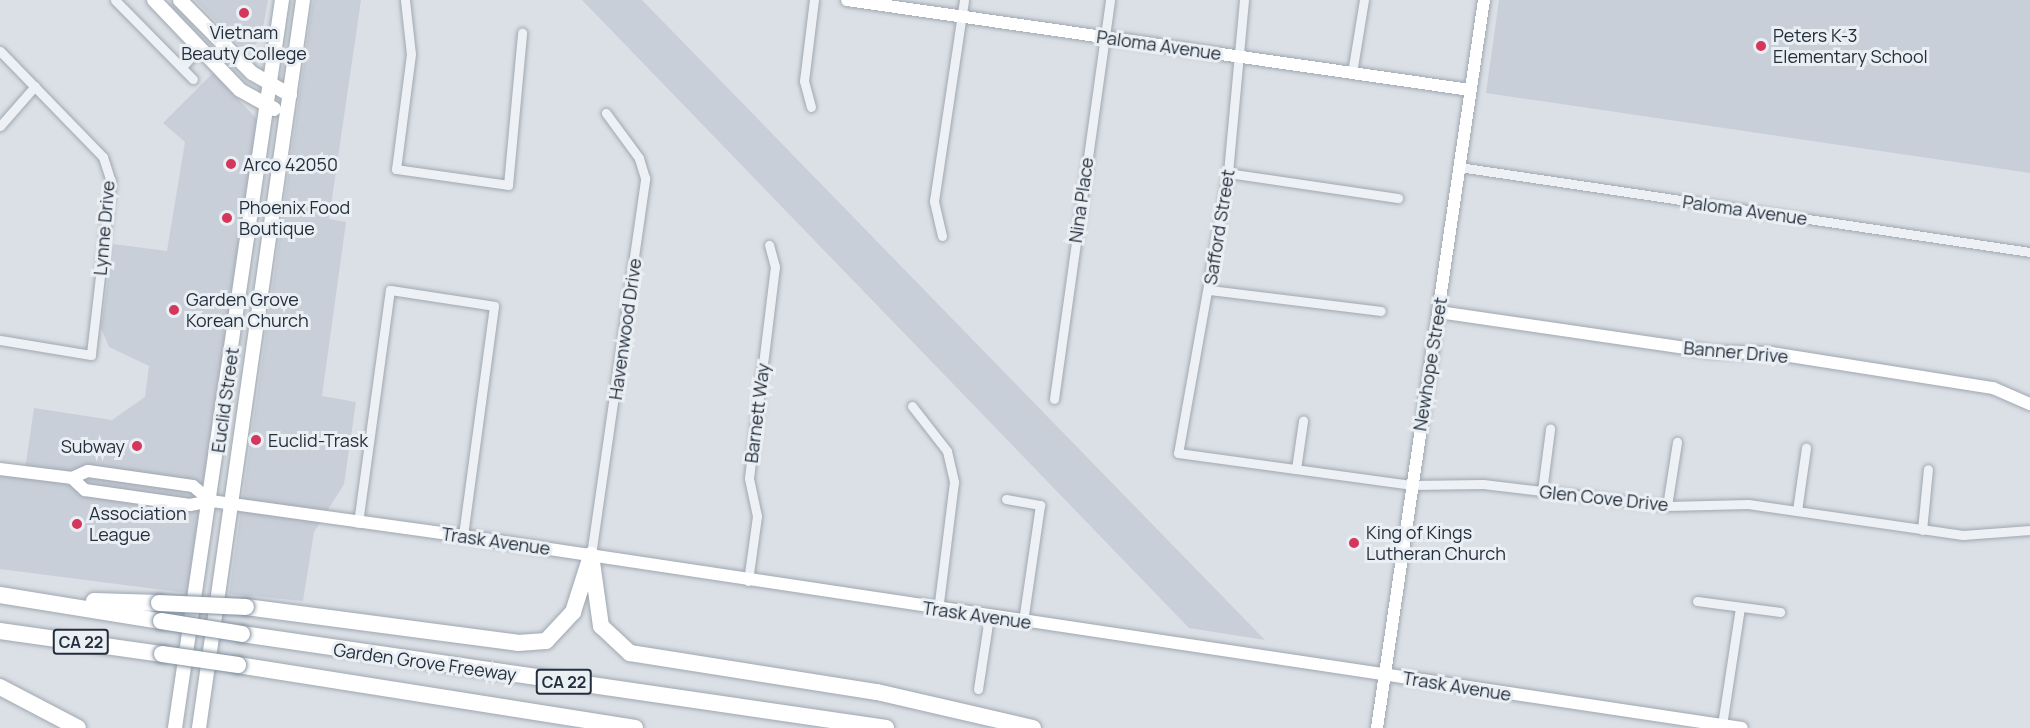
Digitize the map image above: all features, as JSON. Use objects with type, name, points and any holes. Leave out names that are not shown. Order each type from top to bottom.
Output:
[{"type":"highway","points":[[32,599],[246,607],[518,643],[546,642],[573,612],[591,555]]},
{"type":"highway","points":[[591,555],[601,626],[630,653],[877,692],[1033,728]]},
{"type":"highway","name":"Garden Grove Freeway","points":[[0,595],[242,634],[886,728]]},
{"type":"highway","name":"Garden Grove Freeway","points":[[0,631],[238,665],[635,728]]},
{"type":"highway","points":[[0,687],[78,728]]},
{"type":"main road","points":[[154,0],[199,48],[267,108],[287,113]]},
{"type":"main road","points":[[180,0],[269,87],[290,95]]},
{"type":"main road","name":"Euclid Street","points":[[175,728],[211,501],[282,0]]},
{"type":"main road","name":"Euclid Street","points":[[199,728],[233,504],[303,0]]},
{"type":"street","points":[[115,0],[193,79]]},
{"type":"street","points":[[405,0],[411,54],[396,169],[508,185],[522,33]]},
{"type":"street","points":[[812,107],[804,81],[814,0]]},
{"type":"street","name":"Paloma Avenue","points":[[848,0],[1470,90]]},
{"type":"street","points":[[942,236],[934,201],[964,0]]},
{"type":"street","name":"Nina Place","points":[[1054,399],[1110,0]]},
{"type":"street","name":"Safford Street","points":[[1178,453],[1210,290],[1228,173],[1236,56],[1244,0]]},
{"type":"street","points":[[1352,73],[1364,0]]},
{"type":"street","name":"Newhope Street","points":[[1377,728],[1484,0]]},
{"type":"street","points":[[182,67],[199,48]]},
{"type":"street","name":"Lynne Drive","points":[[0,51],[103,157],[111,181],[91,354],[0,340]]},
{"type":"street","points":[[0,126],[35,86]]},
{"type":"street","name":"Havenwood Drive","points":[[591,555],[645,178],[639,158],[606,113]]},
{"type":"street","name":"Paloma Avenue","points":[[1459,167],[2030,252]]},
{"type":"street","points":[[1228,173],[1398,198]]},
{"type":"street","name":"Barnett Way","points":[[748,581],[757,516],[749,478],[775,267],[769,245]]},
{"type":"street","points":[[358,523],[390,290],[494,306],[463,536]]},
{"type":"street","points":[[1210,290],[1381,311]]},
{"type":"street","name":"Banner Drive","points":[[1439,312],[1713,352],[1782,355],[1993,388],[2030,404]]},
{"type":"street","points":[[912,406],[947,451],[954,482],[938,609]]},
{"type":"street","points":[[1296,469],[1303,421]]},
{"type":"street","points":[[1542,491],[1550,429]]},
{"type":"street","points":[[1667,506],[1677,442]]},
{"type":"street","points":[[1797,511],[1806,448]]},
{"type":"street","name":"Glen Cove Drive","points":[[1178,453],[1411,485],[1483,484],[1667,506],[1733,502],[1922,530],[1988,535],[2030,530]]},
{"type":"street","name":"Trask Avenue","points":[[0,468],[72,478],[88,471],[193,486],[211,501]]},
{"type":"street","points":[[1922,530],[1928,469]]},
{"type":"street","name":"Trask Avenue","points":[[72,478],[85,490],[190,505],[211,501],[463,536],[748,581],[1742,728]]},
{"type":"street","points":[[1006,499],[1040,505],[1023,622]]},
{"type":"street","points":[[1697,601],[1780,612]]},
{"type":"street","points":[[1722,725],[1740,607]]},
{"type":"street","points":[[978,689],[989,617]]},
{"type":"shaded area","points":[[195,0],[268,0],[261,39],[253,46],[240,46]]},
{"type":"shaded area","points":[[313,0],[361,0],[329,219],[346,222],[322,396],[356,402],[344,484],[314,532],[303,601],[229,594]]},
{"type":"shaded area","points":[[582,0],[642,0],[1265,640],[1189,628]]},
{"type":"shaded area","name":"Peters K-3 Elementary School","points":[[1499,0],[2030,0],[2030,173],[1486,93]]},
{"type":"shaded area","points":[[213,73],[257,119],[187,593],[0,569],[0,466],[25,469],[34,408],[112,420],[145,397],[149,366],[109,347],[101,328],[113,244],[167,251],[185,142],[163,123]]},
{"type":"place","name":"Vietnam Beauty College","points":[[244,13]]},
{"type":"place","name":"Peters K-3 Elementary School","points":[[1761,46]]},
{"type":"place","name":"Arco 42050","points":[[231,164]]},
{"type":"place","name":"Phoenix Food Boutique","points":[[227,218]]},
{"type":"place","name":"Garden Grove Korean Church","points":[[174,310]]},
{"type":"place","name":"Euclid-Trask","points":[[256,440]]},
{"type":"place","name":"Subway","points":[[137,446]]},
{"type":"place","name":"Association League","points":[[77,524]]},
{"type":"place","name":"King of Kings Lutheran Church","points":[[1354,543]]}]
